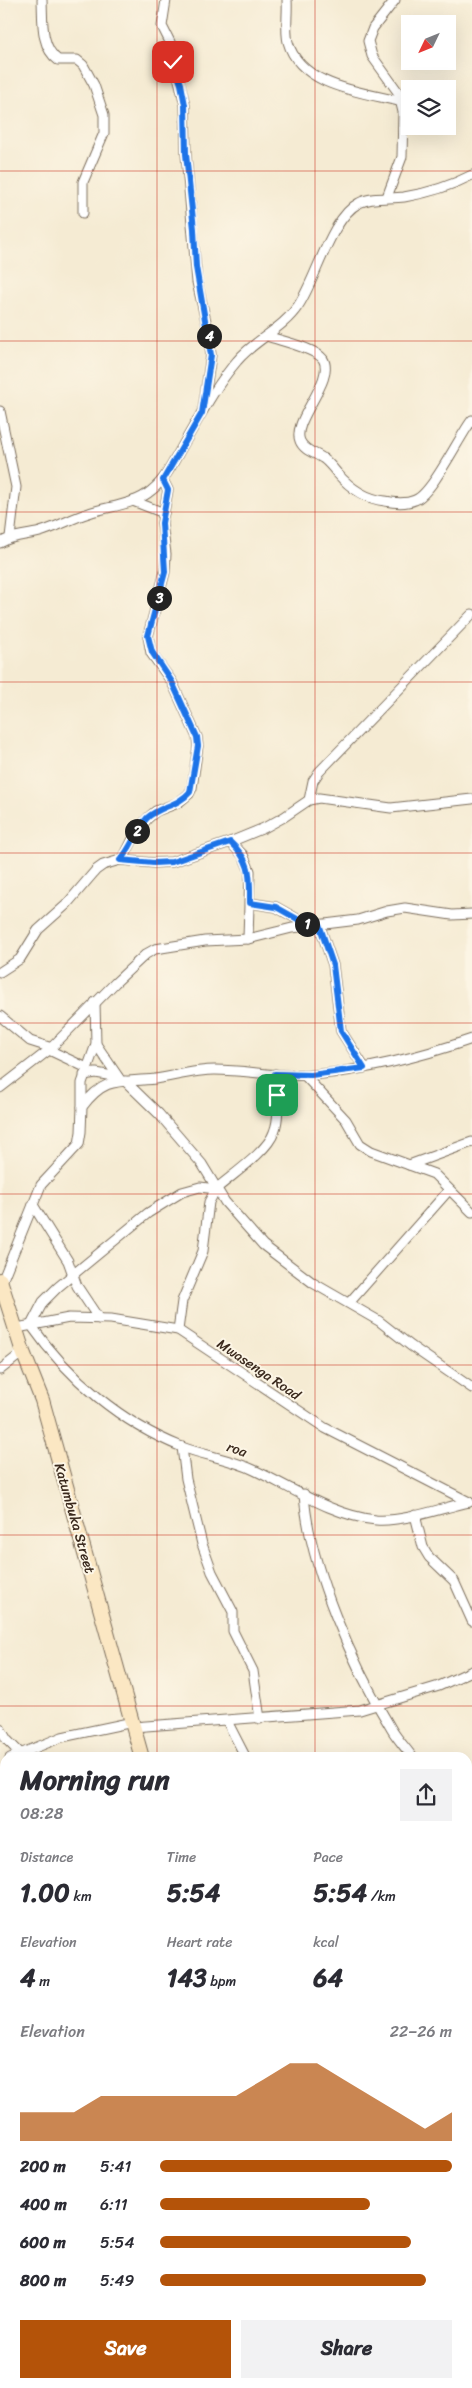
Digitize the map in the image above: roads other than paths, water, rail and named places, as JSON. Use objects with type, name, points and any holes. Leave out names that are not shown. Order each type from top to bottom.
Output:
[{"type":"main road","name":"Katumbuka Street","points":[[0,1282],[17,1328],[23,1352],[42,1400],[140,1752]]},
{"type":"street","points":[[42,0],[42,24],[52,54],[58,60],[77,60],[83,65],[94,85],[104,115],[104,133],[83,182],[82,213]]},
{"type":"street","points":[[166,0],[162,26],[170,42],[185,105],[186,154],[196,267],[210,348],[210,362],[202,413]]},
{"type":"street","points":[[286,0],[288,44],[308,72],[332,84],[398,100]]},
{"type":"street","points":[[387,197],[394,183],[402,157],[402,106],[398,100],[400,98],[394,85],[372,56],[368,40],[373,28],[395,0]]},
{"type":"street","points":[[0,543],[10,537],[42,531],[89,513],[133,501],[144,496],[163,480],[202,413],[236,361],[281,326],[299,305],[327,247],[349,213],[360,203],[387,197],[402,197],[452,185],[472,175]]},
{"type":"street","points":[[267,336],[307,349],[322,359],[325,365],[323,375],[300,427],[299,439],[304,447],[324,459],[349,486],[374,499],[395,503],[408,502],[420,497],[432,484],[472,420]]},
{"type":"street","points":[[0,411],[16,487],[10,537]]},
{"type":"street","points":[[0,421],[15,486],[10,537]]},
{"type":"street","points":[[120,860],[130,848],[136,831],[148,818],[156,811],[175,805],[190,792],[198,746],[197,737],[187,714],[168,676],[154,657],[148,636],[165,572],[166,554],[162,533],[168,490],[163,480]]},
{"type":"street","points":[[133,501],[164,513]]},
{"type":"street","points":[[309,800],[313,781],[319,772],[471,616]]},
{"type":"street","points":[[0,972],[20,960],[38,930],[66,905],[96,870],[104,865],[120,860],[154,863],[172,862],[230,842],[284,818],[309,800],[327,798],[391,808],[472,799]]},
{"type":"street","points":[[230,842],[243,855],[248,864],[250,903],[248,939]]},
{"type":"street","points":[[250,903],[276,907],[308,925]]},
{"type":"street","points":[[0,1088],[51,1049],[96,1002],[146,954],[155,949],[205,941],[248,939],[308,925],[358,920],[387,911],[405,908],[452,915],[472,914]]},
{"type":"street","points":[[319,924],[333,965],[341,1031],[364,1068]]},
{"type":"street","points":[[0,1282],[41,1184],[79,1144],[82,1132],[82,1083],[96,1044],[96,1002]]},
{"type":"street","points":[[0,1016],[30,1041],[51,1049],[86,1072],[121,1079]]},
{"type":"street","points":[[82,1107],[101,1086],[121,1079],[214,1070],[305,1076],[364,1068],[402,1060],[472,1039]]},
{"type":"street","points":[[96,1044],[121,1079],[159,1114],[202,1164],[216,1189],[240,1220],[263,1245],[308,1280],[379,1321],[411,1346],[472,1388]]},
{"type":"street","points":[[178,1330],[182,1301],[203,1250],[209,1202],[216,1189],[267,1144],[274,1133],[277,1118],[275,1074]]},
{"type":"street","points":[[305,1076],[346,1120],[360,1144],[371,1152],[434,1174],[472,1212]]},
{"type":"street","points":[[409,1165],[472,1142]]},
{"type":"street","points":[[31,1325],[43,1302],[148,1213],[182,1192],[200,1187],[216,1189]]},
{"type":"street","points":[[348,1303],[448,1190]]},
{"type":"street","points":[[33,1205],[68,1261],[77,1286],[99,1319]]},
{"type":"street","name":"Mwasenga Road","points":[[17,1328],[69,1318],[99,1319],[178,1330],[325,1428],[471,1503]]},
{"type":"street","name":"roa","points":[[31,1325],[79,1382],[104,1404],[145,1429],[182,1447],[247,1467],[346,1512],[376,1520],[402,1518],[471,1503]]},
{"type":"street","points":[[0,1370],[23,1352]]},
{"type":"street","points":[[182,1447],[186,1479],[202,1544],[212,1572],[233,1612],[234,1631],[253,1671],[260,1719]]},
{"type":"street","points":[[304,1494],[314,1552],[347,1641],[377,1705],[409,1752]]},
{"type":"street","points":[[415,1515],[423,1546],[429,1557],[454,1581],[472,1621]]},
{"type":"street","points":[[26,1752],[62,1737],[133,1724],[260,1719],[360,1710],[439,1686],[472,1671]]},
{"type":"street","points":[[227,1721],[243,1752]]},
{"type":"street","points":[[0,1728],[14,1752]]}]
